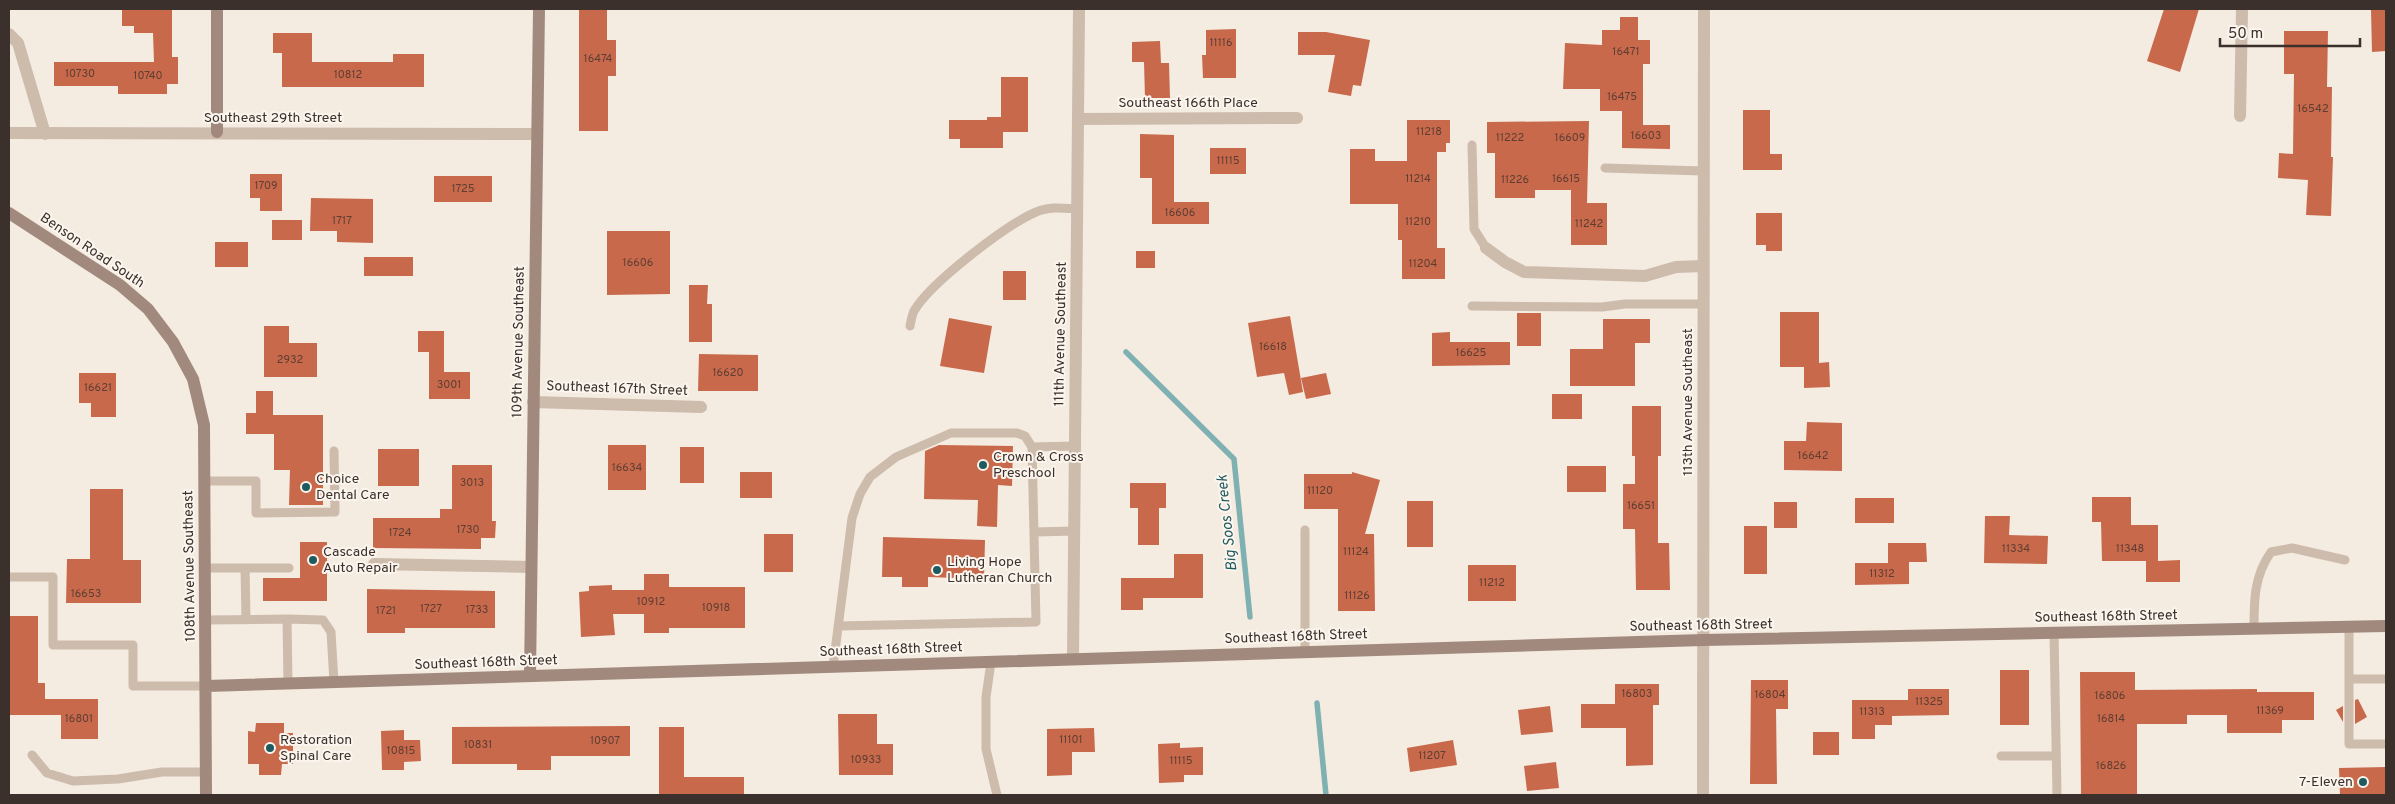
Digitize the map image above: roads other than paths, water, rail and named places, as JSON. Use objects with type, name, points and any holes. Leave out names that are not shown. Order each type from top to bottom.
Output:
[{"type":"street","points":[[217,9],[217,132]]},
{"type":"street","name":"109th Avenue Southeast","points":[[530,676],[539,9]]},
{"type":"street","name":"111th Avenue Southeast","points":[[1073,659],[1079,9]]},
{"type":"street","name":"113th Avenue Southeast","points":[[1703,795],[1704,9]]},
{"type":"street","points":[[2240,116],[2242,9]]},
{"type":"street","points":[[9,34],[18,43],[45,134]]},
{"type":"street","name":"Southeast 166th Place","points":[[1078,119],[1298,118]]},
{"type":"street","name":"Southeast 29th Street","points":[[9,133],[536,134]]},
{"type":"street","name":"Benson Road South","points":[[9,213],[120,285],[148,309],[173,342]]},
{"type":"street","points":[[1486,248],[1505,262],[1524,272],[1645,276],[1676,267],[1704,266]]},
{"type":"street","name":"108th Avenue Southeast","points":[[173,342],[193,379],[204,425],[207,686],[206,795]]},
{"type":"street","name":"Southeast 167th Street","points":[[533,402],[701,407]]},
{"type":"street","points":[[374,564],[531,567]]},
{"type":"street","name":"Southeast 168th Street","points":[[207,686],[1703,640],[2386,626]]},
{"type":"lane","points":[[1472,145],[1474,229],[1486,248]]},
{"type":"lane","points":[[1605,168],[1704,171]]},
{"type":"lane","points":[[910,326],[914,312],[931,291],[1004,230],[1036,212],[1051,208],[1078,209]]},
{"type":"lane","points":[[1472,306],[1602,308],[1625,304],[1704,304]]},
{"type":"lane","points":[[833,667],[838,626],[852,518],[860,494],[870,477],[896,457],[952,433],[1016,433],[1025,436],[1032,447],[1036,622],[838,626]]},
{"type":"lane","points":[[1032,447],[1075,446]]},
{"type":"lane","points":[[204,482],[256,481],[256,513],[335,512],[334,452]]},
{"type":"lane","points":[[1305,530],[1305,652]]},
{"type":"lane","points":[[1034,532],[1075,531]]},
{"type":"lane","points":[[2254,629],[2256,583],[2260,567],[2271,552],[2292,548],[2345,560]]},
{"type":"lane","points":[[206,568],[289,568]]},
{"type":"lane","points":[[245,568],[246,620]]},
{"type":"lane","points":[[9,577],[53,577],[53,645],[133,645],[133,686],[207,686]]},
{"type":"lane","points":[[288,619],[288,683]]},
{"type":"lane","points":[[206,620],[323,620],[331,632],[334,682]]},
{"type":"lane","points":[[2350,627],[2350,744],[2386,744]]},
{"type":"lane","points":[[2054,633],[2057,795]]},
{"type":"lane","points":[[991,662],[986,697],[986,750],[997,795]]},
{"type":"lane","points":[[2350,679],[2386,679]]},
{"type":"lane","points":[[32,755],[47,773],[74,781],[118,779],[162,772],[206,772]]},
{"type":"lane","points":[[2001,756],[2056,756]]},
{"type":"waterway","name":"Big Soos Creek","points":[[1126,352],[1234,459],[1250,617]]},
{"type":"waterway","name":"Big Soos Creek","points":[[1317,703],[1326,795]]},
{"type":"place","name":"Crown & Cross Preschool","points":[[983,465]]},
{"type":"place","name":"Choice Dental Care","points":[[306,487]]},
{"type":"place","name":"Cascade Auto Repair","points":[[313,560]]},
{"type":"place","name":"Living Hope Lutheran Church","points":[[937,570]]},
{"type":"place","name":"Restoration Spinal Care","points":[[270,748]]},
{"type":"place","name":"7-Eleven","points":[[2363,782]]}]
